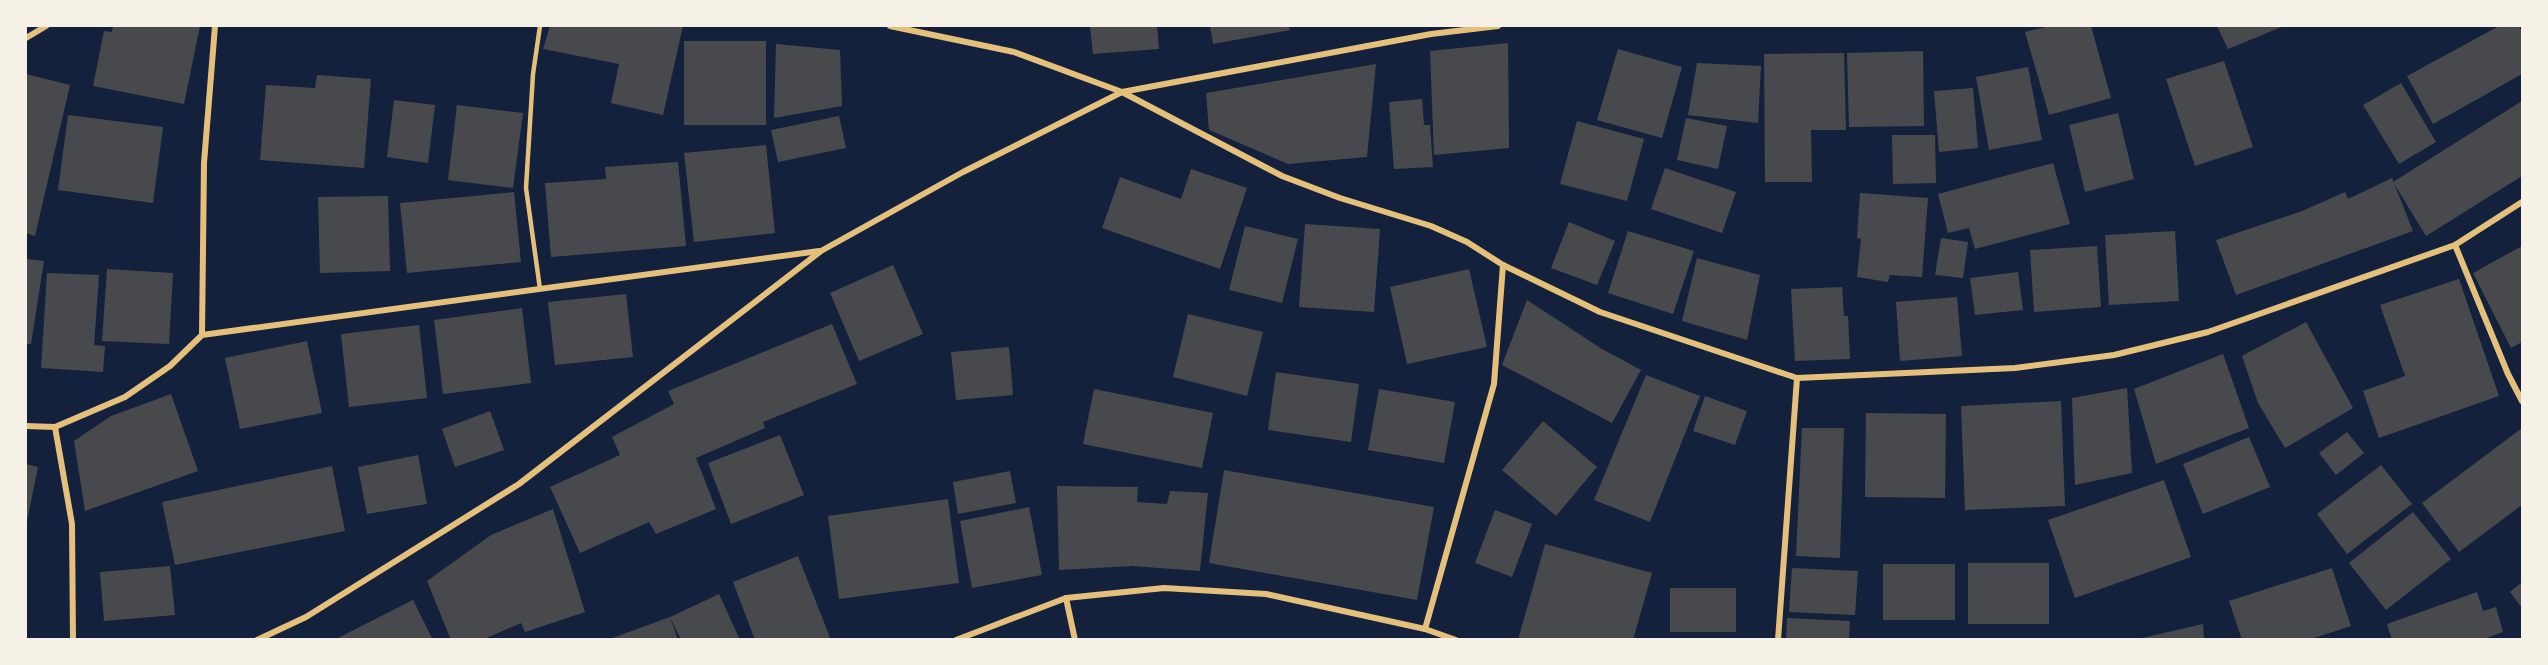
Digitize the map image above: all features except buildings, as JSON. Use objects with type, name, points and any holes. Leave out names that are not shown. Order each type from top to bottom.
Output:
[{"type":"street","points":[[26,38],[46,26]]},
{"type":"street","points":[[202,335],[204,163],[215,26]]},
{"type":"street","points":[[890,26],[1014,52],[1122,92],[1282,176],[1340,198],[1431,226],[1467,242],[1503,266],[1600,312],[1797,378],[2015,368],[2114,355],[2208,332],[2455,245],[2523,202]]},
{"type":"street","points":[[257,639],[306,617],[519,484],[821,250],[963,172],[1122,92],[1431,34],[1498,26]]},
{"type":"street","points":[[2455,245],[2508,374],[2523,401]]},
{"type":"street","points":[[26,426],[55,427],[125,397],[170,366],[202,335],[821,250]]},
{"type":"street","points":[[1425,629],[1494,384],[1503,266]]},
{"type":"street","points":[[1778,639],[1797,378]]},
{"type":"street","points":[[55,427],[72,524],[73,639]]},
{"type":"street","points":[[956,639],[1066,598],[1164,588],[1266,594],[1425,629],[1456,639]]},
{"type":"street","points":[[1066,598],[1075,639]]},
{"type":"lane","points":[[540,26],[533,74],[526,188],[540,289]]}]
